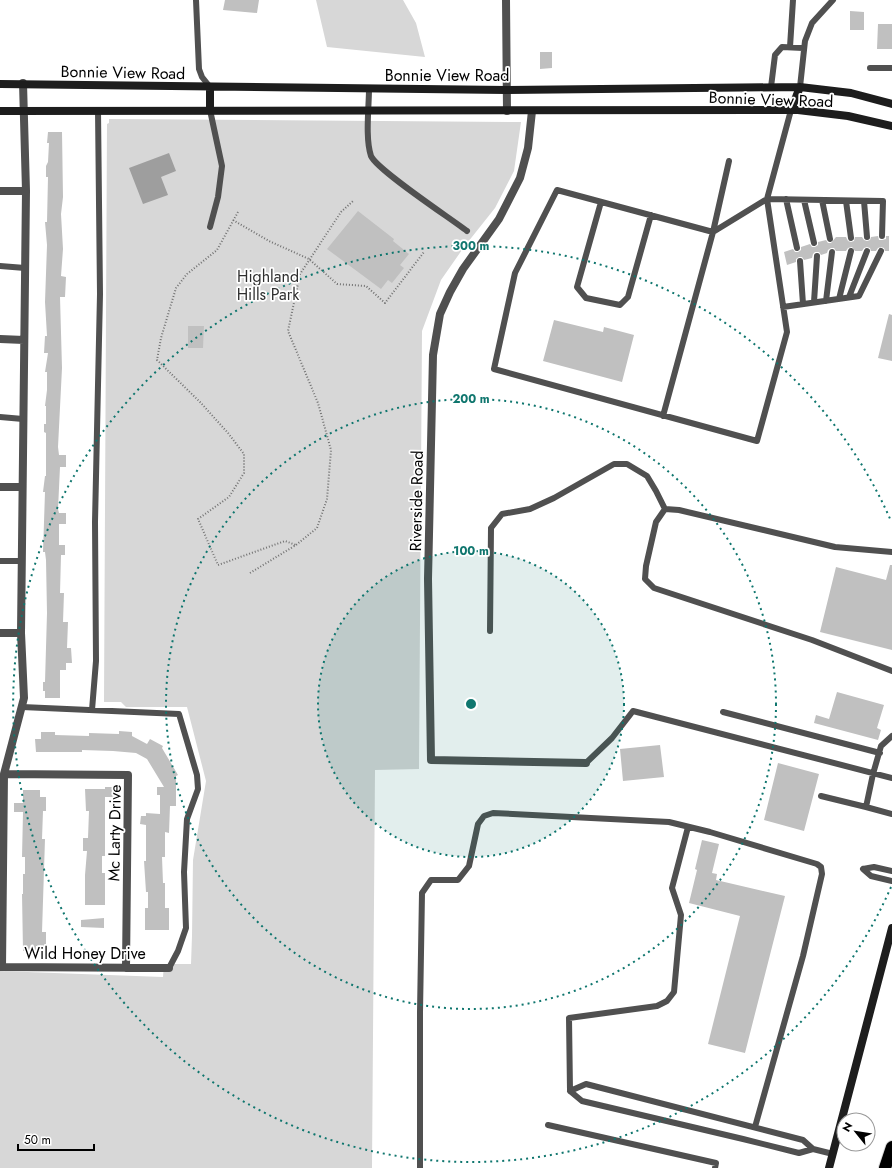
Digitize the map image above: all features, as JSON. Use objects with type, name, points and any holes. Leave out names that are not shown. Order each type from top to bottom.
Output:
[{"type":"highway","points":[[885,1168],[892,1146]]},
{"type":"main road","name":"Bonnie View Road","points":[[0,84],[23,83],[210,87],[506,90],[800,87],[852,93],[892,104]]},
{"type":"main road","points":[[210,87],[210,110]]},
{"type":"main road","points":[[791,110],[800,87]]},
{"type":"main road","name":"Bonnie View Road","points":[[0,110],[791,110],[822,112],[848,116],[892,126]]},
{"type":"main road","points":[[829,1168],[892,928]]},
{"type":"street","points":[[506,0],[507,111]]},
{"type":"street","points":[[1,967],[4,774],[24,698],[21,633],[26,191],[23,83]]},
{"type":"street","name":"Riverside Road","points":[[532,111],[528,148],[520,178],[499,219],[450,292],[440,314],[433,355],[428,579],[431,760],[586,763]]},
{"type":"street","points":[[0,191],[26,191]]},
{"type":"street","points":[[0,340],[24,340]]},
{"type":"street","points":[[0,487],[22,487]]},
{"type":"street","points":[[0,633],[21,633]]},
{"type":"street","name":"Mc Larty Drive","points":[[4,774],[128,775],[126,968]]},
{"type":"street","name":"Wild Honey Drive","points":[[1,967],[169,968]]},
{"type":"lane","points":[[196,0],[200,69],[202,78],[210,87]]},
{"type":"lane","points":[[790,46],[793,0]]},
{"type":"lane","points":[[800,87],[803,48],[812,23],[833,0]]},
{"type":"lane","points":[[771,87],[775,55],[782,47],[790,46],[803,48]]},
{"type":"lane","points":[[870,68],[892,68]]},
{"type":"lane","points":[[369,88],[368,141],[371,157],[380,167],[394,178],[467,231]]},
{"type":"lane","points":[[92,710],[96,661],[95,522],[100,294],[98,110]]},
{"type":"lane","points":[[210,110],[222,166],[218,198],[210,227]]},
{"type":"lane","points":[[791,110],[767,199],[787,332],[757,440],[663,416],[494,369],[515,273],[557,190],[713,232],[767,199],[883,201],[882,236]]},
{"type":"lane","points":[[663,416],[713,232],[729,162]]},
{"type":"lane","points":[[786,199],[797,248]]},
{"type":"lane","points":[[804,200],[814,243]]},
{"type":"lane","points":[[822,200],[830,239]]},
{"type":"lane","points":[[846,201],[851,238]]},
{"type":"lane","points":[[864,201],[868,236]]},
{"type":"lane","points":[[601,202],[577,287],[586,298],[620,305],[628,296],[651,215]]},
{"type":"lane","points":[[839,299],[851,251]]},
{"type":"lane","points":[[849,297],[868,251]]},
{"type":"lane","points":[[783,307],[859,296],[881,251]]},
{"type":"lane","points":[[826,301],[832,252]]},
{"type":"lane","points":[[814,302],[818,256]]},
{"type":"lane","points":[[800,261],[803,304]]},
{"type":"lane","points":[[0,266],[25,268]]},
{"type":"lane","points":[[0,417],[23,419]]},
{"type":"lane","points":[[490,632],[491,528],[502,514],[530,508],[554,498],[614,464],[627,464],[647,476],[665,509]]},
{"type":"lane","points":[[665,509],[679,510],[836,547],[892,552]]},
{"type":"lane","points":[[665,509],[656,522],[646,566],[645,579],[654,588],[812,640],[892,671]]},
{"type":"lane","points":[[0,561],[22,561]]},
{"type":"lane","points":[[22,706],[179,714],[197,775],[198,789],[187,819],[184,872],[186,928],[178,951],[169,968]]},
{"type":"lane","points":[[586,763],[612,738],[633,711],[892,778]]},
{"type":"lane","points":[[723,712],[880,753]]},
{"type":"lane","points":[[866,807],[881,746],[892,736]]},
{"type":"lane","points":[[821,796],[892,814]]},
{"type":"lane","points":[[420,1168],[422,893],[430,880],[458,880],[469,866],[478,824],[484,816],[493,813],[669,822],[710,832],[817,864],[821,867],[822,874],[803,956],[756,1127]]},
{"type":"lane","points":[[688,827],[672,888],[681,915],[674,992],[667,1001],[657,1006],[569,1018],[570,1091],[582,1101],[800,1154],[813,1149]]},
{"type":"lane","points":[[892,871],[874,868],[863,869],[871,876],[892,882]]},
{"type":"lane","points":[[570,1091],[586,1084],[803,1140],[813,1149],[833,1154]]},
{"type":"lane","points":[[548,1125],[716,1163],[715,1168]]},
{"type":"path","points":[[250,573],[296,545],[317,528],[327,499],[331,450],[318,403],[288,332],[300,274],[309,258],[341,212],[353,201]]},
{"type":"path","points":[[238,212],[217,250],[187,274],[176,288],[161,338],[158,360],[210,413],[244,454],[244,473],[229,497],[198,519],[218,565],[286,541],[296,545]]},
{"type":"path","points":[[233,220],[269,240],[309,258],[337,284],[366,286],[385,303],[424,252]]},
{"type":"green space","points":[[316,0],[403,0],[416,23],[425,57],[327,47]]},
{"type":"green space","name":"Highland Hills Park","points":[[109,119],[521,122],[514,171],[495,208],[464,247],[441,280],[422,331],[419,769],[375,770],[372,1168],[0,1168],[0,971],[163,977],[164,964],[191,964],[193,860],[206,781],[187,707],[126,707],[121,702],[104,702],[107,124],[109,123]]},
{"type":"shaded area","points":[[169,153],[176,171],[161,177],[168,195],[143,204],[129,168]]},
{"type":"building","points":[[225,0],[259,0],[257,13],[223,10]]},
{"type":"building","points":[[850,11],[864,12],[864,30],[850,30]]},
{"type":"building","points":[[878,24],[892,24],[892,49],[877,49]]},
{"type":"building","points":[[540,52],[552,52],[552,68],[540,69]]},
{"type":"building","points":[[48,132],[62,132],[63,197],[61,214],[63,249],[61,276],[66,277],[65,297],[60,297],[62,368],[58,447],[59,455],[66,455],[66,467],[60,467],[58,509],[59,513],[66,513],[66,524],[59,524],[59,545],[65,545],[65,555],[61,555],[60,593],[64,593],[63,622],[68,622],[67,648],[71,648],[72,663],[66,663],[66,670],[60,670],[60,698],[45,698],[45,691],[43,691],[43,682],[45,682],[47,613],[46,560],[45,552],[43,552],[45,492],[43,492],[46,476],[46,433],[44,432],[44,424],[46,424],[45,406],[47,372],[45,372],[48,353],[44,353],[45,336],[47,336],[45,302],[47,245],[45,222],[47,222],[48,177],[46,177],[46,166],[48,162]]},
{"type":"building","points":[[358,211],[394,239],[393,241],[409,254],[400,265],[404,268],[392,283],[388,280],[381,289],[327,249]]},
{"type":"building","points":[[878,236],[879,240],[882,240],[886,239],[886,236],[889,236],[889,251],[885,251],[884,248],[881,247],[876,251],[871,251],[870,248],[867,247],[862,251],[855,251],[852,247],[848,248],[846,251],[836,251],[834,248],[831,248],[827,253],[821,255],[819,252],[815,252],[812,258],[804,260],[802,257],[799,257],[796,259],[796,262],[787,265],[784,252],[793,249],[795,252],[798,252],[801,250],[801,247],[810,244],[812,247],[815,247],[818,245],[818,242],[826,240],[828,243],[831,243],[836,237],[846,237],[848,241],[851,242],[854,241],[855,237],[862,237],[867,241],[870,240],[871,237]]},
{"type":"building","points":[[889,314],[892,315],[892,361],[878,358]]},
{"type":"building","points":[[554,320],[603,332],[604,327],[634,335],[622,382],[543,361]]},
{"type":"building","points":[[188,326],[204,326],[203,348],[188,348]]},
{"type":"building","points":[[890,565],[892,565],[892,650],[820,632],[836,567],[886,580]]},
{"type":"building","points":[[837,692],[884,705],[877,728],[881,730],[878,740],[814,723],[816,715],[829,719]]},
{"type":"building","points":[[119,731],[132,732],[132,736],[147,744],[150,739],[163,746],[162,748],[178,775],[176,776],[176,806],[170,806],[169,833],[165,832],[165,857],[162,857],[163,883],[165,883],[165,908],[169,908],[169,930],[145,930],[145,908],[148,908],[148,892],[146,892],[144,861],[146,861],[146,825],[140,824],[141,816],[146,816],[146,813],[160,814],[160,795],[157,795],[157,787],[164,787],[147,759],[136,753],[113,751],[82,750],[82,752],[36,752],[35,739],[41,739],[41,732],[55,732],[55,735],[89,736],[89,733],[119,734]]},
{"type":"building","points":[[660,745],[664,777],[623,781],[620,749]]},
{"type":"building","points":[[778,763],[819,774],[804,831],[764,820]]},
{"type":"building","points":[[105,787],[114,787],[114,797],[105,797],[105,856],[102,856],[102,873],[105,873],[105,905],[85,905],[87,851],[83,851],[83,838],[88,838],[89,811],[86,811],[85,789],[105,789]]},
{"type":"building","points":[[23,790],[40,790],[40,797],[46,797],[46,811],[43,811],[42,839],[45,839],[42,932],[46,932],[46,946],[36,946],[36,951],[23,951],[22,894],[23,874],[25,874],[25,857],[22,857],[23,812],[14,812],[14,803],[23,803]]},
{"type":"building","points":[[702,840],[719,844],[712,873],[717,874],[716,880],[785,896],[745,1053],[708,1044],[740,916],[689,903]]},
{"type":"building","points":[[104,918],[104,928],[81,927],[81,920]]}]
